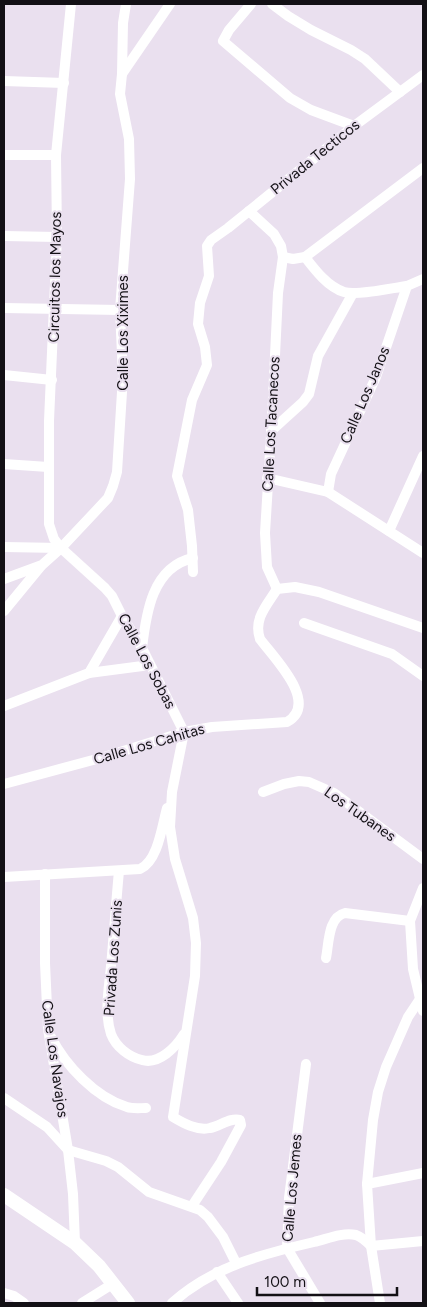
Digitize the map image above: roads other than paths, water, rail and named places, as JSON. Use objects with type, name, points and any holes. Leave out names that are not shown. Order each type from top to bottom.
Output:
[{"type":"street","points":[[62,4],[71,4]]},
{"type":"street","name":"Circuitos los Mayos","points":[[61,548],[54,539],[49,524],[48,467],[57,237],[56,155],[71,4]]},
{"type":"street","name":"Calle Los Xiximes","points":[[4,579],[42,565],[61,548],[108,498],[117,472],[123,376],[120,310],[130,179],[129,139],[120,94],[123,23],[126,4]]},
{"type":"street","points":[[122,74],[170,4]]},
{"type":"street","points":[[251,4],[223,41],[290,98],[311,110],[354,126]]},
{"type":"street","points":[[272,4],[311,30],[365,59],[400,92]]},
{"type":"street","name":"Privada Tecticos","points":[[193,558],[188,510],[178,476],[192,400],[207,365],[205,348],[198,324],[198,315],[209,276],[206,252],[209,242],[354,126],[423,75]]},
{"type":"street","points":[[4,81],[64,82]]},
{"type":"street","points":[[4,156],[56,155]]},
{"type":"street","points":[[283,257],[293,259],[306,257],[423,168]]},
{"type":"street","name":"Calle Los Tacanecos","points":[[249,211],[274,234],[281,246],[283,257],[278,293],[265,533],[267,567],[277,589]]},
{"type":"street","points":[[4,236],[57,237]]},
{"type":"street","points":[[306,257],[315,270],[343,292],[353,293],[407,286],[423,279]]},
{"type":"street","name":"Calle Los Janos","points":[[328,492],[331,474],[376,377],[407,286]]},
{"type":"street","points":[[272,431],[309,394],[318,356],[353,293]]},
{"type":"street","points":[[4,308],[120,310]]},
{"type":"street","points":[[4,375],[52,380]]},
{"type":"street","points":[[389,531],[423,456]]},
{"type":"street","points":[[4,464],[48,467]]},
{"type":"street","points":[[267,478],[328,492],[423,553]]},
{"type":"street","points":[[4,547],[61,548]]},
{"type":"street","name":"Calle Los Sobas","points":[[61,548],[105,588],[117,604],[122,616],[142,648],[184,732]]},
{"type":"street","points":[[142,648],[150,600],[158,583],[170,569],[193,558],[193,572]]},
{"type":"street","points":[[4,610],[42,565]]},
{"type":"street","points":[[277,589],[295,587],[319,592],[423,628]]},
{"type":"street","name":"Calle Los Cahitas","points":[[4,784],[104,757],[184,732],[212,727],[287,722],[293,719],[300,705],[299,696],[295,687],[260,639],[257,632],[260,615],[277,589]]},
{"type":"street","points":[[89,673],[122,616]]},
{"type":"street","points":[[304,623],[392,654],[423,676]]},
{"type":"street","points":[[4,706],[89,673],[150,665]]},
{"type":"street","points":[[4,877],[119,871],[140,869],[146,866],[153,856],[172,792],[184,732]]},
{"type":"street","name":"Los Tubanes","points":[[263,792],[284,784],[299,781],[310,782],[334,793],[423,859]]},
{"type":"street","points":[[172,792],[170,827],[172,843],[178,872],[193,918],[196,943],[195,976],[172,1117],[201,1129],[209,1129],[236,1119],[240,1120],[241,1125],[221,1162],[192,1206]]},
{"type":"street","name":"Privada Los Zunis","points":[[119,871],[108,1009],[112,1036],[119,1047],[131,1057],[144,1061],[158,1059],[170,1051],[187,1030]]},
{"type":"street","name":"Calle Los Navajos","points":[[44,874],[48,1029],[68,1150],[73,1194],[75,1243]]},
{"type":"street","points":[[423,888],[410,922],[413,969],[422,999],[423,1011]]},
{"type":"street","points":[[326,958],[334,920],[341,914],[410,922]]},
{"type":"street","points":[[380,1303],[371,1246],[367,1184],[373,1120],[378,1092],[397,1042],[408,1017],[422,999]]},
{"type":"street","points":[[48,1029],[54,1043],[70,1064],[99,1092],[112,1101],[129,1108],[146,1108]]},
{"type":"street","name":"Calle Los Jemes","points":[[306,1064],[289,1198],[287,1248],[320,1303]]},
{"type":"street","points":[[4,1098],[47,1127],[68,1150],[106,1160],[118,1167],[149,1192],[200,1210],[223,1236],[236,1263]]},
{"type":"street","points":[[367,1184],[423,1173]]},
{"type":"street","points":[[4,1195],[75,1243],[99,1266],[128,1303]]},
{"type":"street","points":[[172,1303],[196,1283],[217,1272],[236,1263],[287,1248],[350,1235],[361,1238],[371,1246],[423,1241]]},
{"type":"street","points":[[217,1272],[238,1303]]},
{"type":"street","points":[[82,1303],[114,1283]]},
{"type":"street","points":[[4,1293],[14,1296],[24,1303]]}]
